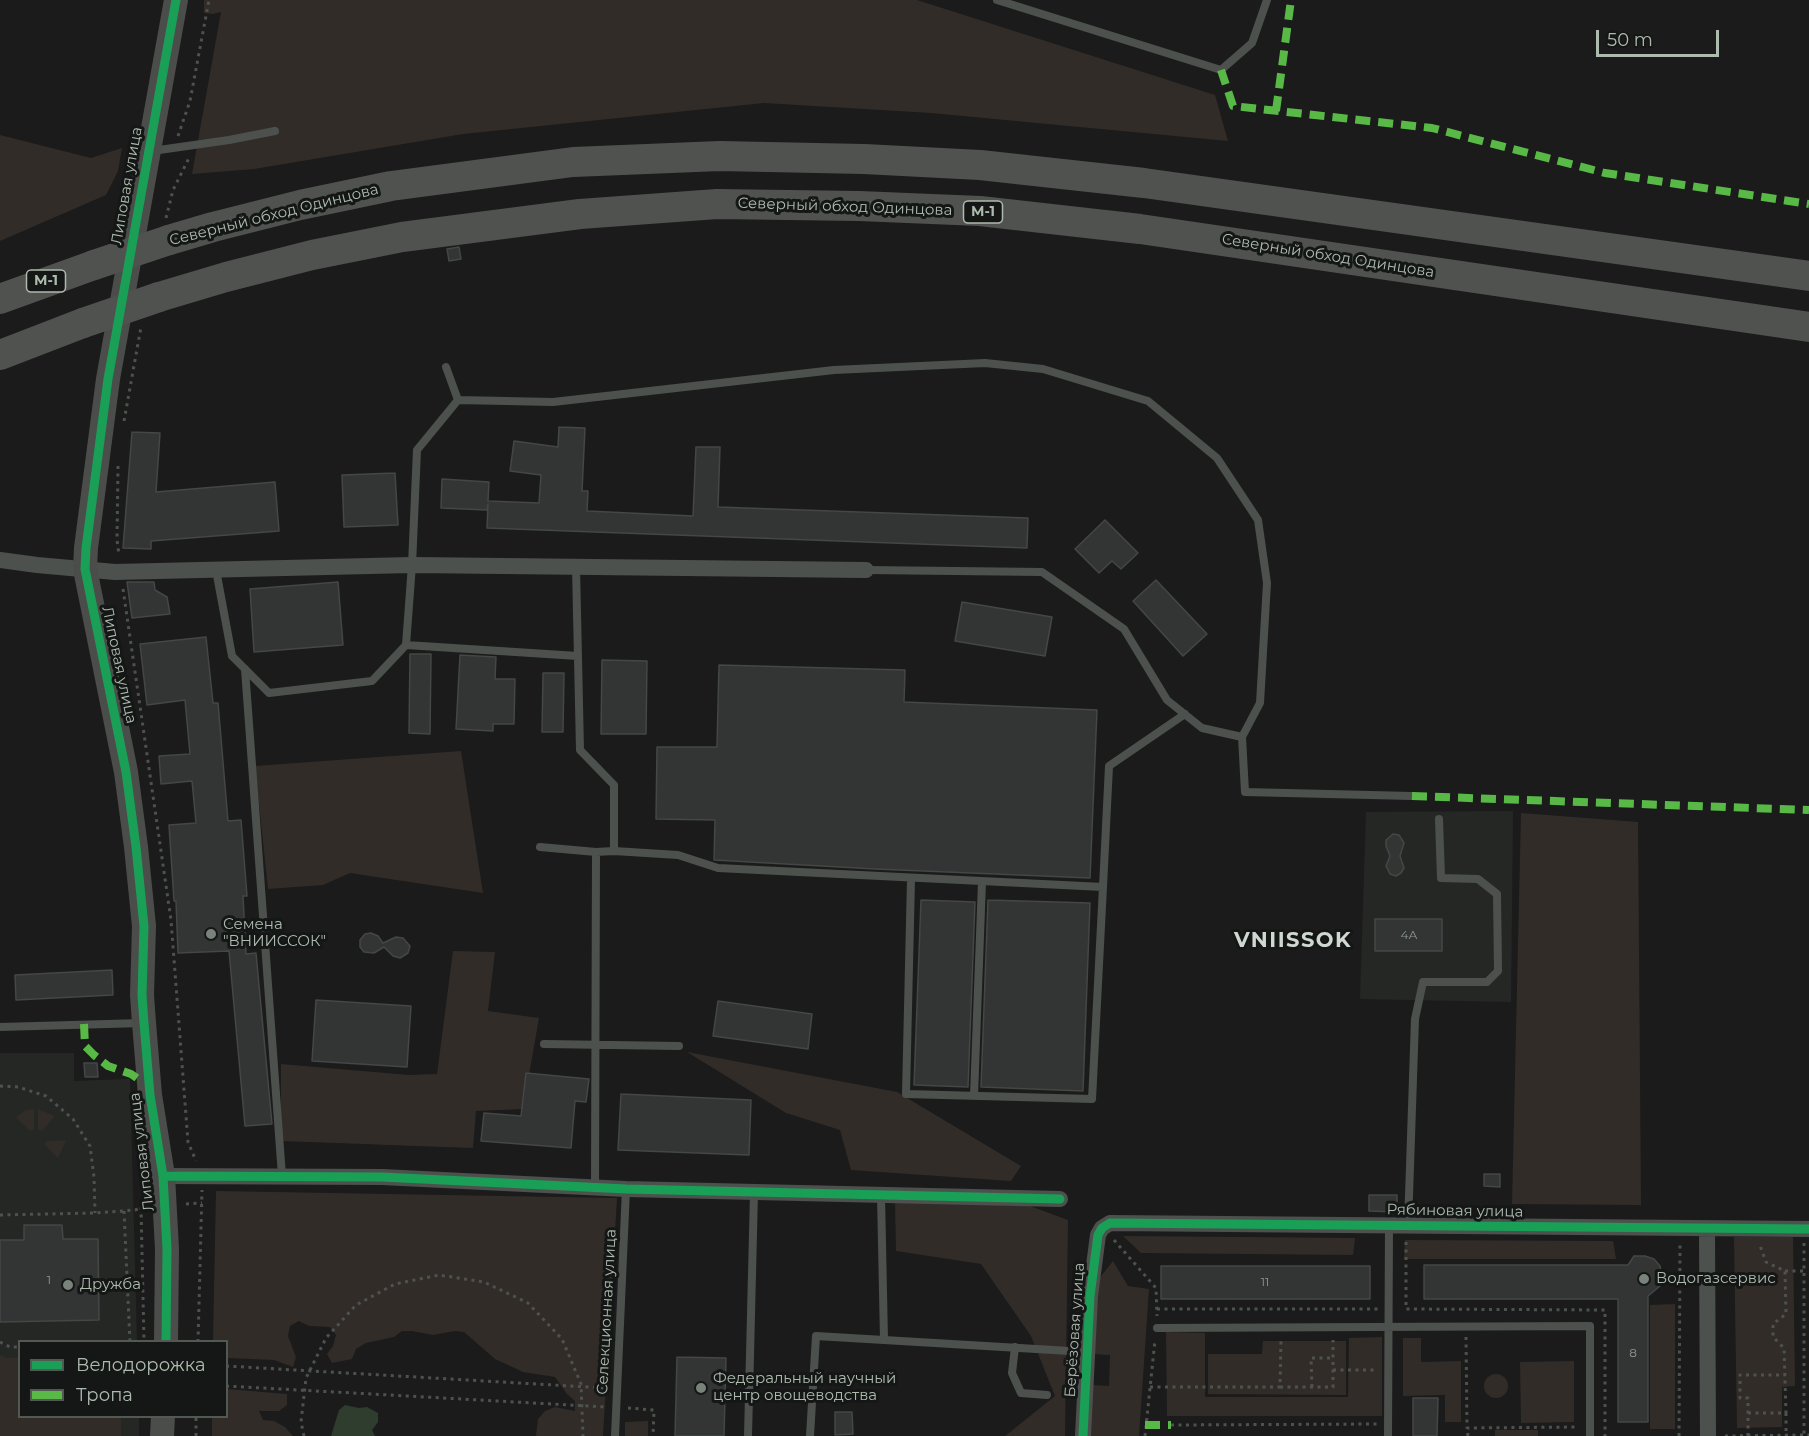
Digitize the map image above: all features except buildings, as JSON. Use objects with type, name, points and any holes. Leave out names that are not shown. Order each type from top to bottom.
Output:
[{"type":"highway","name":"Северный обход Одинцова","points":[[0,299],[93,264],[167,232],[213,227],[300,205],[391,186],[573,162],[720,156],[831,158],[980,165],[1144,183],[1809,276]]},
{"type":"highway","name":"Северный обход Одинцова","points":[[0,355],[83,322],[151,307],[226,277],[312,255],[402,237],[580,214],[717,204],[980,211],[1140,229],[1809,327]]},
{"type":"street","name":"Липовая улица","points":[[166,1340],[167,1249],[163,1176],[150,1095],[142,995],[144,926],[126,772],[86,569],[86,548],[108,379],[176,0]]},
{"type":"street","points":[[0,560],[121,572],[412,565],[866,570]]},
{"type":"street","points":[[163,1176],[382,1177],[595,1188],[1060,1199]]},
{"type":"street","name":"Рябиновая улица","points":[[1102,1228],[1110,1223],[1408,1225],[1707,1232],[1806,1229]]},
{"type":"street","name":"Берёзовая улица","points":[[1083,1436],[1089,1296],[1098,1235],[1102,1228]]},
{"type":"street","points":[[1707,1232],[1708,1436]]},
{"type":"street","points":[[162,1436],[163,1418]]},
{"type":"lane","points":[[997,0],[1221,70],[1252,43],[1267,0]]},
{"type":"lane","points":[[148,152],[229,141],[275,131]]},
{"type":"lane","points":[[458,400],[553,402],[834,370],[985,363],[1043,369],[1148,401],[1217,458],[1258,520],[1267,584],[1260,703],[1242,737],[1245,792],[1412,796]]},
{"type":"lane","points":[[446,368],[458,400]]},
{"type":"lane","points":[[216,570],[232,656],[269,693],[372,681],[406,645],[417,450],[458,400]]},
{"type":"lane","points":[[576,567],[580,750],[614,785],[614,851]]},
{"type":"lane","points":[[866,570],[1042,572],[1124,629],[1167,700],[1202,728],[1242,737]]},
{"type":"lane","points":[[406,645],[578,656]]},
{"type":"lane","points":[[245,669],[282,1176]]},
{"type":"lane","points":[[911,879],[906,1094],[1092,1099],[1109,766],[1185,714]]},
{"type":"lane","points":[[1408,1225],[1415,1019],[1423,982],[1487,982],[1498,971],[1497,894],[1478,879],[1441,878],[1439,819]]},
{"type":"lane","points":[[540,847],[678,855],[718,868],[1103,887]]},
{"type":"lane","points":[[595,1188],[596,852]]},
{"type":"lane","points":[[974,1096],[982,882]]},
{"type":"lane","points":[[0,1027],[144,1023]]},
{"type":"lane","points":[[544,1044],[679,1046]]},
{"type":"lane","name":"Селекционная улица","points":[[615,1436],[626,1189]]},
{"type":"lane","points":[[748,1436],[754,1193]]},
{"type":"lane","points":[[881,1195],[884,1340]]},
{"type":"lane","points":[[1388,1436],[1389,1225]]},
{"type":"lane","points":[[1157,1328],[1590,1326],[1590,1436]]},
{"type":"lane","points":[[810,1436],[816,1336],[1087,1352]]},
{"type":"lane","points":[[1015,1347],[1011,1373],[1021,1393],[1047,1395]]},
{"type":"path","points":[[167,232],[173,190],[190,160],[178,137],[190,101],[209,0]]},
{"type":"path","points":[[123,431],[151,307]]},
{"type":"path","points":[[118,465],[117,540],[171,920],[188,1142],[203,1176],[198,1340]]},
{"type":"path","points":[[0,1086],[18,1087],[46,1096],[73,1119],[90,1146],[95,1213]]},
{"type":"path","points":[[186,1204],[202,1203]]},
{"type":"path","points":[[0,1215],[95,1213],[124,1211],[148,1206]]},
{"type":"path","points":[[141,1207],[144,1340]]},
{"type":"path","points":[[124,1211],[130,1340]]},
{"type":"path","points":[[1804,1436],[1806,1229]]},
{"type":"path","points":[[1679,1436],[1680,1239],[1707,1232]]},
{"type":"path","points":[[1756,1234],[1766,1262],[1785,1271],[1804,1271]]},
{"type":"path","points":[[1785,1271],[1786,1314],[1773,1324],[1773,1337],[1784,1348],[1786,1436]]},
{"type":"path","points":[[304,1436],[301,1422],[306,1378],[326,1338],[356,1305],[396,1284],[440,1275],[484,1281],[528,1303],[562,1339],[581,1386],[584,1436]]},
{"type":"path","points":[[1156,1309],[1406,1309]]},
{"type":"path","points":[[1150,1387],[1333,1388],[1333,1309]]},
{"type":"path","points":[[1466,1309],[1467,1436]]},
{"type":"path","points":[[1280,1387],[1281,1328]]},
{"type":"path","points":[[0,1342],[10,1347],[18,1347]]},
{"type":"path","points":[[1312,1387],[1311,1358],[1333,1358]]},
{"type":"path","points":[[228,1366],[617,1388]]},
{"type":"path","points":[[1333,1370],[1378,1371]]},
{"type":"path","points":[[1748,1436],[1748,1398],[1740,1398],[1740,1375],[1785,1375]]},
{"type":"path","points":[[228,1386],[654,1410],[653,1436]]},
{"type":"path","points":[[1748,1413],[1786,1413]]},
{"type":"path","points":[[196,1418],[196,1436]]},
{"type":"path","points":[[1171,1425],[1388,1424]]},
{"type":"path","points":[[1467,1428],[1577,1427]]},
{"type":"path","points":[[1708,1436],[1809,1435]]},
{"type":"shaded area","points":[[204,0],[917,0],[1215,95],[1228,141],[931,113],[764,103],[463,134],[254,169],[192,174],[221,12],[204,13]]},
{"type":"shaded area","points":[[0,135],[91,158],[122,148],[118,171],[106,195],[0,241]]},
{"type":"shaded area","points":[[461,751],[483,893],[350,873],[323,885],[268,889],[255,766]]},
{"type":"shaded area","points":[[1513,811],[1511,1002],[1360,999],[1366,812]]},
{"type":"shaded area","points":[[1521,813],[1638,822],[1641,1205],[1512,1204]]},
{"type":"shaded area","points":[[453,951],[495,952],[488,1011],[539,1018],[523,1109],[476,1111],[473,1148],[281,1141],[281,1064],[409,1075],[437,1074]]},
{"type":"shaded area","points":[[687,1052],[897,1092],[1021,1166],[1011,1181],[851,1170],[840,1130],[786,1113]]},
{"type":"shaded area","name":"Дружба","points":[[0,1053],[74,1053],[74,1081],[130,1079],[137,1340],[18,1340],[18,1418],[139,1418],[139,1436],[0,1436]]},
{"type":"shaded area","points":[[34,1109],[34,1129],[30,1131],[16,1117],[26,1110]]},
{"type":"shaded area","points":[[38,1109],[55,1116],[42,1131],[38,1129]]},
{"type":"shaded area","points":[[66,1140],[58,1158],[45,1145],[46,1141]]},
{"type":"shaded area","points":[[216,1191],[617,1198],[603,1436],[536,1436],[538,1419],[545,1411],[555,1407],[575,1411],[575,1401],[555,1377],[523,1372],[495,1359],[464,1332],[455,1331],[433,1335],[402,1331],[394,1337],[366,1343],[356,1349],[352,1359],[332,1363],[327,1354],[333,1346],[336,1335],[330,1327],[309,1326],[299,1321],[290,1326],[288,1336],[296,1357],[293,1367],[274,1360],[228,1358],[228,1340],[213,1340]]},
{"type":"shaded area","points":[[895,1202],[1030,1206],[1068,1220],[1065,1436],[1005,1436],[1055,1396],[1031,1336],[981,1264],[896,1251]]},
{"type":"shaded area","points":[[1123,1236],[1355,1238],[1353,1255],[1141,1253]]},
{"type":"shaded area","points":[[1734,1237],[1793,1237],[1795,1386],[1782,1387],[1782,1427],[1737,1428]]},
{"type":"shaded area","points":[[1405,1240],[1613,1241],[1616,1259],[1404,1259]]},
{"type":"shaded area","points":[[1113,1261],[1128,1286],[1149,1289],[1139,1436],[1089,1436],[1092,1385],[1109,1386],[1110,1355],[1093,1354],[1098,1280]]},
{"type":"shaded area","points":[[1675,1304],[1675,1429],[1650,1429],[1650,1305]]},
{"type":"shaded area","points":[[1166,1332],[1205,1333],[1205,1397],[1348,1397],[1349,1338],[1382,1337],[1382,1416],[1167,1416]]},
{"type":"shaded area","points":[[1403,1338],[1421,1338],[1421,1362],[1461,1361],[1461,1422],[1445,1422],[1445,1395],[1403,1396]]},
{"type":"shaded area","points":[[1263,1341],[1346,1341],[1346,1395],[1208,1394],[1208,1354],[1262,1354]]},
{"type":"shaded area","points":[[0,1355],[7,1358],[18,1357],[18,1418],[121,1418],[121,1436],[0,1436]]},
{"type":"shaded area","points":[[1574,1361],[1574,1422],[1521,1423],[1520,1362]]},
{"type":"shaded area","points":[[1496,1374],[1501,1375],[1507,1381],[1507,1391],[1501,1397],[1496,1398],[1491,1397],[1485,1391],[1484,1386],[1485,1381],[1491,1375]]},
{"type":"shaded area","points":[[228,1389],[287,1394],[287,1405],[279,1411],[259,1411],[263,1420],[274,1421],[285,1427],[293,1436],[212,1436],[212,1418],[228,1418]]},
{"type":"shaded area","points":[[345,1405],[367,1407],[378,1413],[378,1422],[372,1430],[375,1436],[331,1436],[339,1410]]},
{"type":"shaded area","points":[[648,1421],[648,1436],[625,1436],[625,1422]]},
{"type":"shaded area","points":[[1495,1430],[1538,1430],[1538,1436],[1495,1436]]},
{"type":"marked path","points":[[1276,111],[1291,0]]},
{"type":"marked path","points":[[1221,70],[1233,106],[1432,128],[1605,173],[1809,204]]},
{"type":"marked path","points":[[1412,796],[1809,810]]},
{"type":"marked path","points":[[84,1024],[85,1046],[108,1066],[131,1074],[141,1081]]},
{"type":"marked path","points":[[1145,1425],[1171,1425]]},
{"type":"cycle path","points":[[166,1340],[167,1249],[163,1176],[150,1095],[144,1023],[142,995],[144,926],[136,847],[126,772],[85,569],[108,379],[176,0]]},
{"type":"cycle path","points":[[163,1176],[382,1177],[626,1189],[1060,1199]]},
{"type":"cycle path","points":[[1083,1436],[1090,1296],[1098,1235],[1102,1228],[1110,1223],[1809,1229]]},
{"type":"place","name":"Семена \"ВНИИССОК\"","points":[[211,934]]},
{"type":"place","name":"Водогазсервис","points":[[1644,1279]]},
{"type":"place","name":"Дружба","points":[[68,1285]]},
{"type":"place","name":"Федеральный научный центр овощеводства","points":[[701,1388]]},
{"type":"district","name":"VNIISSOK","points":[[1293,941]]}]
